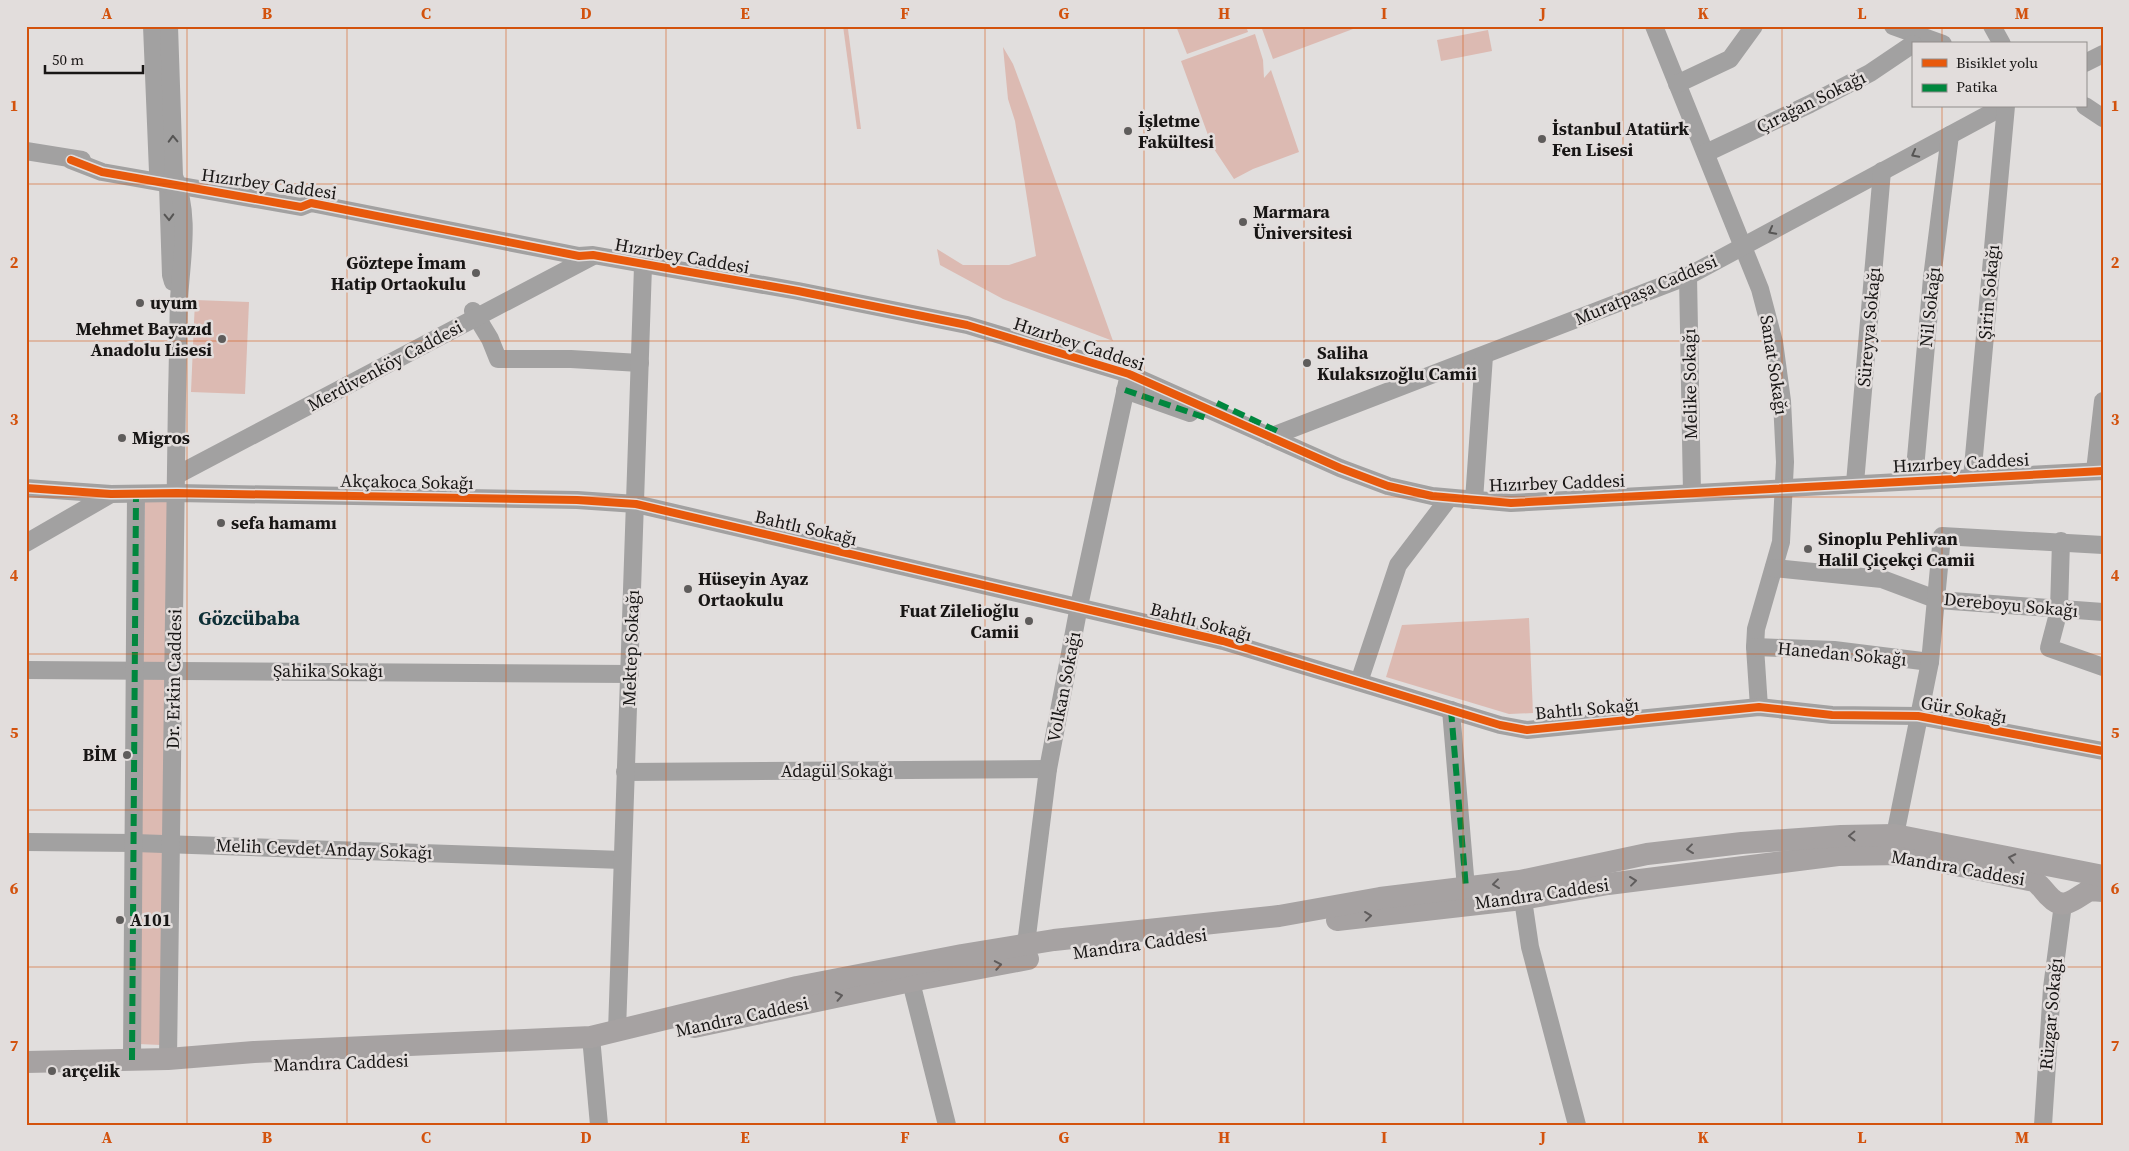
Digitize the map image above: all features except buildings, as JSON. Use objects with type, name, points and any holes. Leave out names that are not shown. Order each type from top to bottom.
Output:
[{"type":"main road","name":"Mandıra Caddesi","points":[[26,1062],[168,1059],[198,1069],[450,1058],[592,1043],[909,973],[1026,944],[1279,916],[1380,898],[1466,888],[1521,890],[1647,854],[1742,843],[1834,836],[1895,835],[2103,876]]},
{"type":"main road","name":"Mandıra Caddesi","points":[[592,1043],[617,1031],[797,987],[1163,941],[1521,890],[1608,884],[1829,856],[1903,854],[2034,881],[2062,898]]},
{"type":"main road","points":[[2065,868],[2081,881],[2062,898],[2047,877],[2065,868]]},
{"type":"main road","points":[[2062,898],[2090,890],[2103,891]]},
{"type":"street","name":"Dr. Erkin Caddesi","points":[[152,26],[170,180],[183,210],[183,270],[179,298],[168,1059]]},
{"type":"street","name":"Dr. Erkin Caddesi","points":[[169,26],[170,180]]},
{"type":"street","name":"Sanat Sokağı","points":[[1654,26],[1760,289],[1774,342],[1782,401],[1785,462],[1784,487]]},
{"type":"street","points":[[1677,84],[1730,59],[1754,26]]},
{"type":"street","points":[[1893,26],[1916,41]]},
{"type":"street","points":[[1992,26],[2001,42]]},
{"type":"street","name":"Çırağan Sokağı","points":[[1706,153],[1810,104],[1870,73],[1912,44]]},
{"type":"street","points":[[2086,62],[2103,54]]},
{"type":"street","points":[[2086,107],[2103,118]]},
{"type":"street","name":"Muratpaşa Caddesi","points":[[1276,435],[1688,276],[2001,108]]},
{"type":"street","name":"Şirin Sokağı","points":[[1972,478],[2005,108]]},
{"type":"street","name":"Nil Sokağı","points":[[1914,480],[1932,278],[1950,135]]},
{"type":"street","name":"Hızırbey Caddesi","points":[[26,151],[72,160],[105,162],[170,180]]},
{"type":"street","name":"Hızırbey Caddesi","points":[[72,160],[102,172],[170,180],[586,256],[798,291],[967,325],[1276,435]]},
{"type":"street","name":"Süreyya Sokağı","points":[[1855,483],[1882,171]]},
{"type":"street","points":[[177,469],[586,256]]},
{"type":"street","name":"Mektep Sokağı","points":[[617,1031],[643,266]]},
{"type":"street","name":"Melike Sokağı","points":[[1688,276],[1692,492]]},
{"type":"street","points":[[475,314],[498,359],[571,359],[640,363]]},
{"type":"street","points":[[1474,500],[1484,356]]},
{"type":"street","name":"Hızırbey Caddesi","points":[[1127,382],[1209,419]]},
{"type":"street","name":"Volkan Sokağı","points":[[1026,944],[1048,769],[1079,606],[1127,382]]},
{"type":"street","points":[[2099,471],[2103,401]]},
{"type":"street","name":"Hızırbey Caddesi","points":[[1217,404],[1276,435],[1388,486],[1432,496],[1511,503],[2099,471]]},
{"type":"street","points":[[1759,707],[1755,647],[1756,629],[1781,542],[1784,487]]},
{"type":"street","points":[[26,488],[111,494],[177,493]]},
{"type":"street","name":"Akçakoca Sokağı","points":[[177,493],[577,500],[636,504]]},
{"type":"street","points":[[26,543],[111,494]]},
{"type":"street","points":[[132,1060],[136,494]]},
{"type":"street","points":[[1359,682],[1391,581],[1398,565],[1449,498]]},
{"type":"street","name":"Bahtlı Sokağı","points":[[636,504],[1223,641],[1500,725],[1527,730],[1759,707]]},
{"type":"street","points":[[1895,835],[1930,662],[1938,600],[1942,536],[2061,541],[2103,545]]},
{"type":"street","points":[[2061,541],[2059,610],[2049,648],[2103,667]]},
{"type":"street","name":"Dereboyu Sokağı","points":[[1774,568],[1882,579],[1938,600],[2059,610],[2103,611]]},
{"type":"street","name":"Hanedan Sokağı","points":[[1755,647],[1834,650],[1930,662]]},
{"type":"street","name":"Şahika Sokağı","points":[[26,670],[136,669],[630,674]]},
{"type":"street","name":"Gür Sokağı","points":[[1759,707],[1832,715],[1918,716],[2103,751]]},
{"type":"street","points":[[1452,710],[1466,888]]},
{"type":"street","name":"Adagül Sokağı","points":[[625,772],[1048,769]]},
{"type":"street","name":"Melih Cevdet Anday Sokağı","points":[[26,842],[172,844],[622,860]]},
{"type":"street","points":[[1521,890],[1530,947],[1576,1125]]},
{"type":"street","name":"Rüzgar Sokağı","points":[[2044,1125],[2052,988],[2062,898]]},
{"type":"street","points":[[909,973],[946,1125]]},
{"type":"street","points":[[592,1043],[599,1125]]},
{"type":"shaded area","points":[[843,26],[848,29],[861,129],[857,129]]},
{"type":"shaded area","points":[[1176,26],[1246,26],[1248,32],[1187,54]]},
{"type":"shaded area","points":[[1261,26],[1352,26],[1353,29],[1273,59]]},
{"type":"shaded area","points":[[1488,30],[1492,51],[1441,61],[1437,40]]},
{"type":"shaded area","points":[[1255,34],[1263,60],[1264,78],[1271,70],[1299,152],[1253,169],[1234,179],[1212,146],[1181,61]]},
{"type":"shaded area","points":[[1003,47],[1013,64],[1031,112],[1113,341],[1003,299],[940,265],[937,249],[963,265],[1009,265],[1036,256],[1015,121],[1008,99]]},
{"type":"shaded area","points":[[195,300],[249,302],[245,394],[191,392]]},
{"type":"shaded area","points":[[170,497],[168,837],[141,836],[145,500]]},
{"type":"shaded area","points":[[1529,618],[1533,713],[1509,714],[1386,677],[1402,625]]},
{"type":"shaded area","points":[[140,852],[165,852],[161,1045],[138,1044]]},
{"type":"marked path","points":[[1125,390],[1209,419]]},
{"type":"marked path","points":[[1217,403],[1281,433]]},
{"type":"marked path","points":[[132,1060],[136,494]]},
{"type":"marked path","points":[[1451,710],[1466,888]]},
{"type":"cycle path","points":[[71,160],[102,172],[301,207],[311,203],[579,256],[593,255],[798,291],[967,325],[1129,374],[1340,468],[1388,486],[1432,496],[1511,503],[2103,471]]},
{"type":"cycle path","points":[[26,488],[111,494],[177,493],[577,500],[636,504],[1223,641],[1500,725],[1527,730],[1759,707],[1832,715],[1918,716],[2103,751]]},
{"type":"place","name":"İşletme Fakültesi","points":[[1128,131]]},
{"type":"place","name":"İstanbul Atatürk Fen Lisesi","points":[[1542,139]]},
{"type":"place","name":"Marmara Üniversitesi","points":[[1243,222]]},
{"type":"place","name":"Göztepe İmam Hatip Ortaokulu","points":[[476,273]]},
{"type":"place","name":"uyum","points":[[140,303]]},
{"type":"place","name":"Mehmet Bayazıd Anadolu Lisesi","points":[[222,339]]},
{"type":"place","name":"Saliha Kulaksızoğlu Camii","points":[[1307,363]]},
{"type":"place","name":"Migros","points":[[122,438]]},
{"type":"place","name":"sefa hamamı","points":[[221,523]]},
{"type":"place","name":"Sinoplu Pehlivan Halil Çiçekçi Camii","points":[[1808,549]]},
{"type":"place","name":"Hüseyin Ayaz Ortaokulu","points":[[688,589]]},
{"type":"place","name":"Fuat Zilelioğlu Camii","points":[[1029,621]]},
{"type":"place","name":"BİM","points":[[127,755]]},
{"type":"place","name":"A101","points":[[120,920]]},
{"type":"place","name":"arçelik","points":[[52,1071]]},
{"type":"district","name":"Gözcübaba","points":[[249,618]]}]
